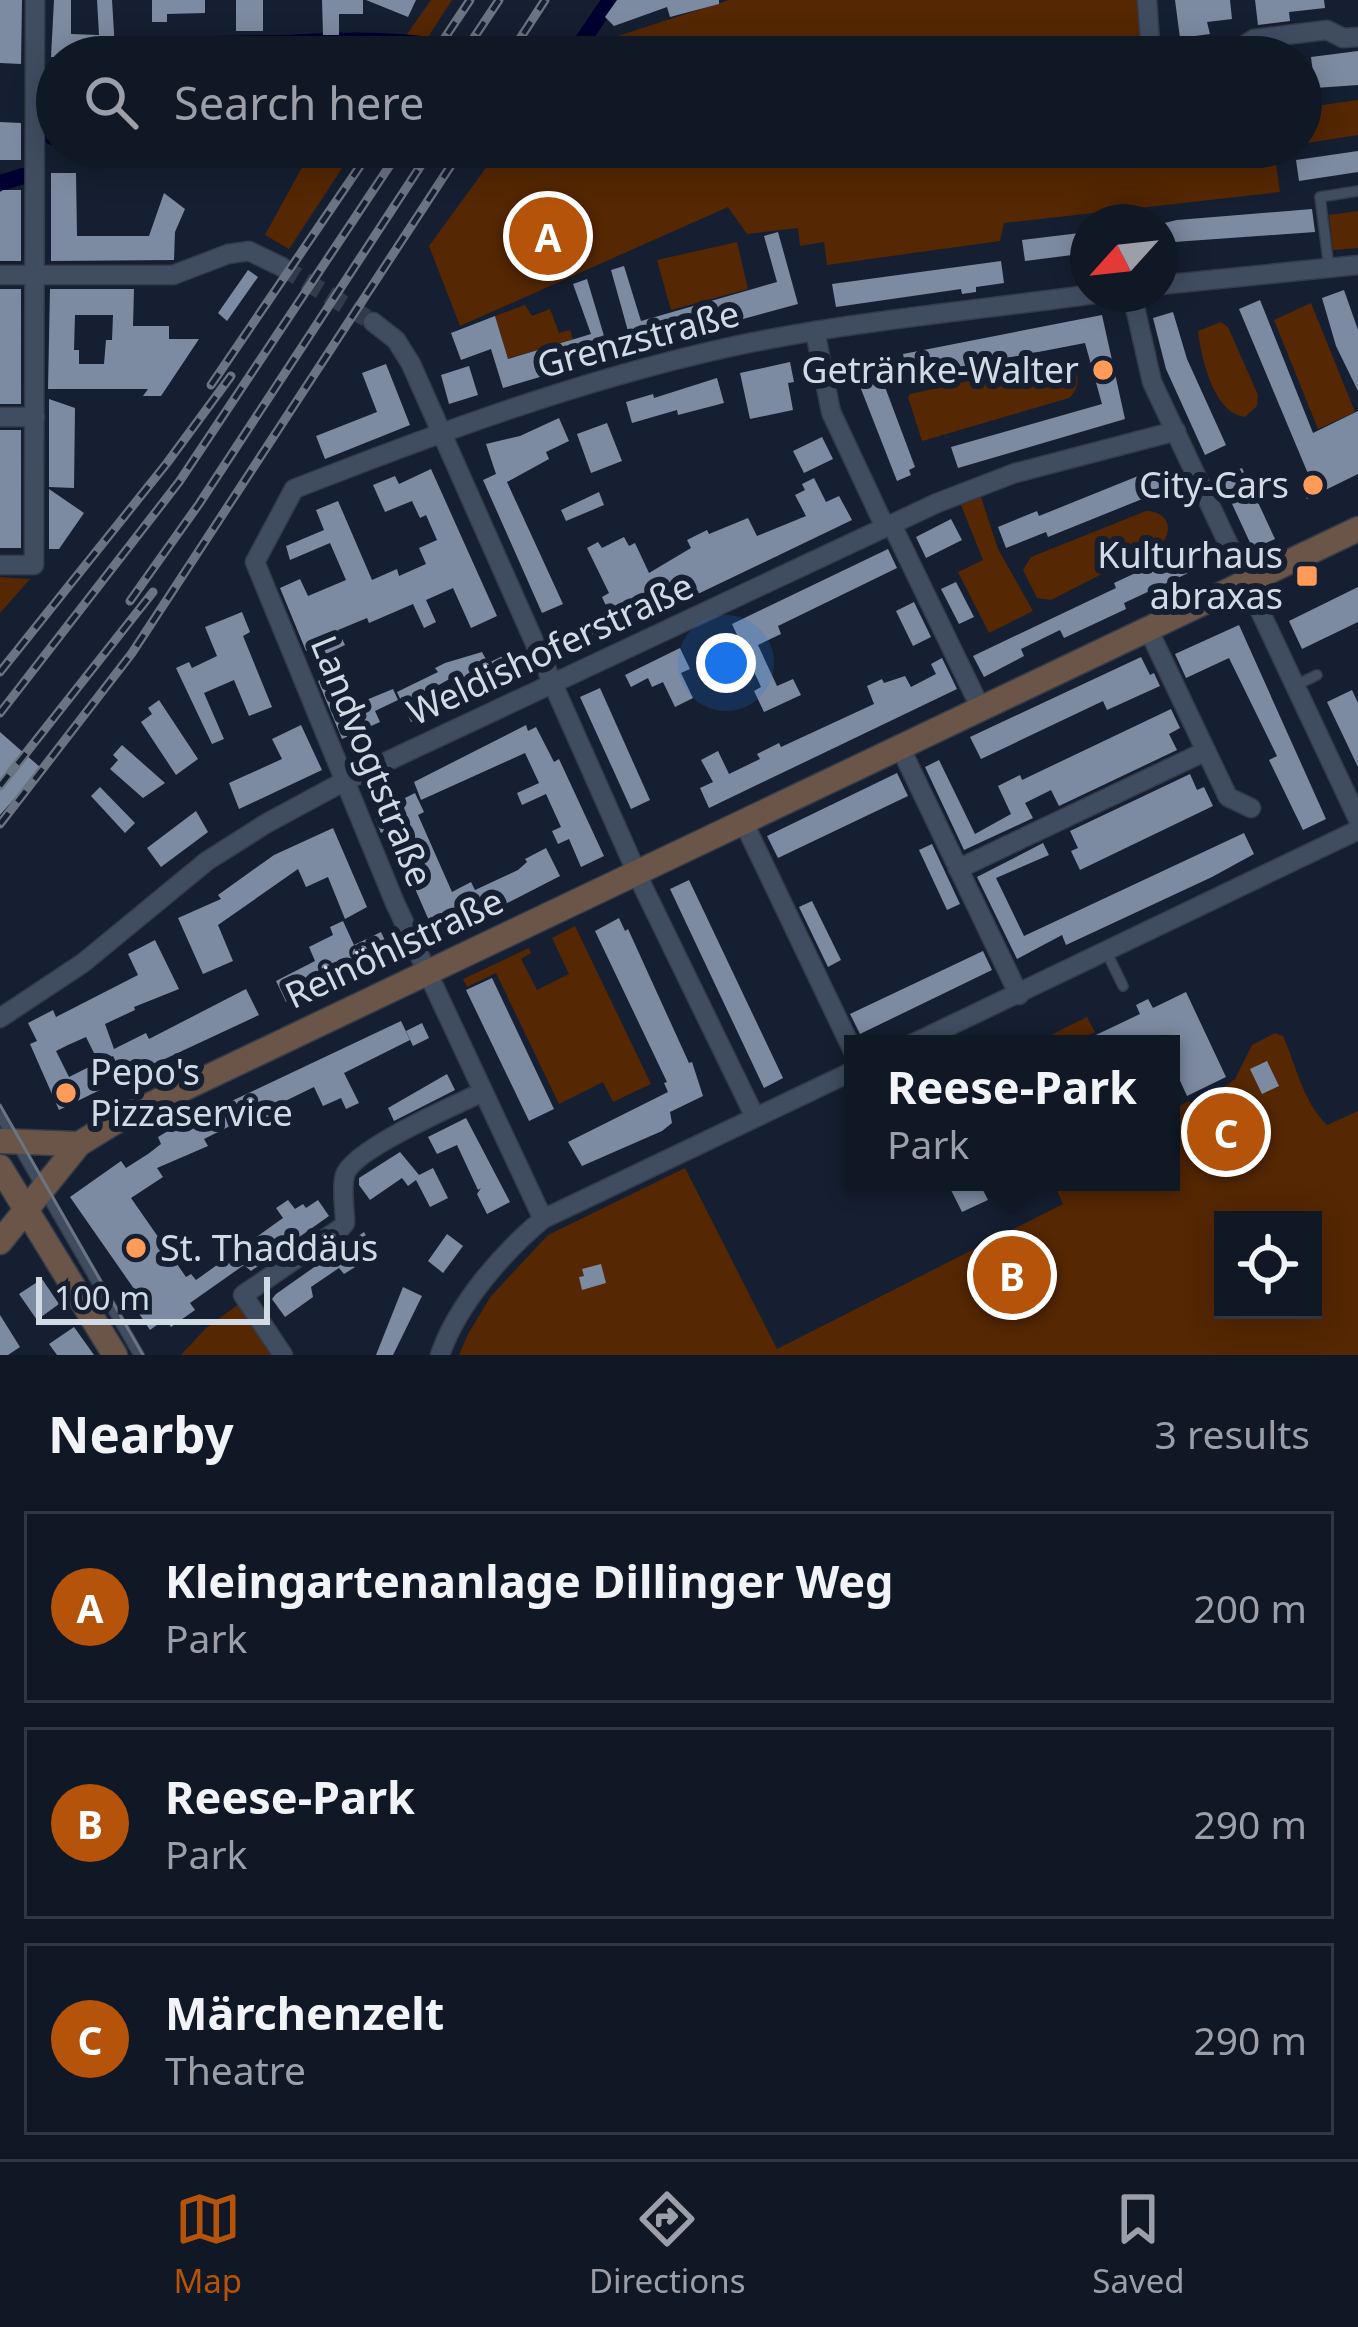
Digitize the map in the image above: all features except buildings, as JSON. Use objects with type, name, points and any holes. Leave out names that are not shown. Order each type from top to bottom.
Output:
[{"type":"street","points":[[0,565],[34,565],[35,0]]},
{"type":"street","points":[[1147,0],[1149,36]]},
{"type":"street","points":[[1272,36],[1327,30],[1343,38],[1358,37]]},
{"type":"street","points":[[0,275],[173,274],[249,251],[282,267]]},
{"type":"street","points":[[1178,283],[1358,265]]},
{"type":"street","name":"Grenzstraße","points":[[255,562],[294,489],[440,431],[612,377],[815,331],[1070,297]]},
{"type":"street","points":[[1136,312],[1150,380],[1358,818]]},
{"type":"street","points":[[373,322],[404,350],[637,873],[755,1117]]},
{"type":"street","points":[[815,331],[831,412],[982,711]]},
{"type":"street","points":[[0,417],[34,417]]},
{"type":"street","name":"Weldishoferstraße","points":[[0,1018],[83,964],[224,848],[343,782],[984,483],[1176,431]]},
{"type":"street","name":"Reinöhlstraße","points":[[0,1243],[79,1144],[129,1114],[1358,529]]},
{"type":"street","name":"Landvogtstraße","points":[[255,562],[426,973],[543,1220]]},
{"type":"street","points":[[1149,631],[1228,797],[1251,808]]},
{"type":"street","points":[[901,749],[1019,994]]},
{"type":"street","points":[[958,869],[1206,751]]},
{"type":"street","points":[[744,823],[845,1035]]},
{"type":"street","points":[[931,1035],[1358,830]]},
{"type":"street","points":[[440,1355],[464,1309],[522,1236],[543,1220],[844,1075]]},
{"type":"street","points":[[284,1355],[243,1295],[341,1228],[345,1223],[344,1178],[352,1165],[404,1130],[483,1092]]},
{"type":"street","points":[[8,1143],[79,1144]]},
{"type":"street","points":[[0,1167],[115,1355]]},
{"type":"lane","points":[[1329,268],[1320,197],[1358,190]]},
{"type":"lane","points":[[1294,686],[1316,675]]},
{"type":"lane","points":[[1106,951],[1123,986]]},
{"type":"lane","points":[[0,1115],[8,1143],[43,1190],[139,1355]]},
{"type":"shaded area","points":[[431,0],[452,0],[429,36],[406,36]]},
{"type":"shaded area","points":[[729,0],[1138,0],[1142,36],[618,36]]},
{"type":"shaded area","points":[[1358,100],[1358,135],[1322,141],[1322,105]]},
{"type":"shaded area","points":[[302,168],[342,168],[289,249],[265,235]]},
{"type":"shaded area","points":[[486,168],[1277,168],[1280,192],[1173,204],[1070,204],[1070,216],[1004,223],[1000,241],[827,265],[824,242],[800,246],[798,228],[747,234],[728,207],[460,326],[429,246]]},
{"type":"shaded area","points":[[1358,211],[1358,248],[1333,250],[1329,215]]},
{"type":"shaded area","points":[[737,242],[748,289],[671,310],[657,260]]},
{"type":"shaded area","points":[[1311,303],[1355,412],[1318,429],[1274,320]]},
{"type":"shaded area","points":[[525,305],[532,316],[550,309],[559,333],[570,330],[573,340],[495,362],[491,347],[503,342],[495,316]]},
{"type":"shaded area","points":[[1221,322],[1228,327],[1258,395],[1257,406],[1245,417],[1234,414],[1217,396],[1202,355],[1198,331]]},
{"type":"shaded area","points":[[1058,361],[1071,366],[1077,375],[1077,387],[1069,398],[922,441],[910,394]]},
{"type":"shaded area","points":[[981,497],[998,549],[1033,611],[989,633],[958,572],[983,560],[961,505]]},
{"type":"shaded area","points":[[1146,511],[1167,522],[1168,533],[1161,544],[1051,600],[1037,598],[1023,570],[1031,557]]},
{"type":"shaded area","points":[[0,577],[30,579],[0,613]]},
{"type":"shaded area","points":[[575,926],[651,1084],[613,1102],[603,1082],[559,1104],[496,973],[467,987],[463,979],[529,948],[531,953],[521,959],[537,990],[569,974],[552,938]]},
{"type":"shaded area","points":[[1087,1017],[1095,1032],[1089,1035],[1051,1035]]},
{"type":"shaded area","points":[[1275,1033],[1283,1036],[1306,1094],[1327,1125],[1358,1111],[1358,1355],[459,1355],[491,1296],[548,1235],[685,1168],[777,1349],[1063,1204],[1057,1191],[1180,1191],[1180,1106],[1189,1101],[1196,1107],[1235,1079],[1252,1045]]},
{"type":"shaded area","points":[[240,1303],[275,1355],[181,1355],[205,1329]]},
{"type":"waterway","points":[[586,36],[610,0]]},
{"type":"waterway","points":[[0,183],[23,176]]},
{"type":"tunnel","points":[[282,267],[373,322]]},
{"type":"tram line","points":[[0,1105],[143,1355]]},
{"type":"railway","points":[[446,36],[470,0]]},
{"type":"railway","points":[[475,36],[499,0]]},
{"type":"railway","points":[[522,36],[545,0]]},
{"type":"railway","points":[[211,385],[359,168]]},
{"type":"railway","points":[[0,713],[179,482],[388,168]]},
{"type":"railway","points":[[130,601],[419,168]]},
{"type":"railway","points":[[0,824],[132,653],[449,168]]},
{"type":"railway","points":[[0,672],[231,376]]},
{"type":"railway","points":[[0,786],[153,592]]},
{"type":"place","name":"Kleingartenanlage Dillinger Weg","points":[[548,236]]},
{"type":"place","name":"Getränke-Walter","points":[[1103,370]]},
{"type":"place","name":"City-Cars","points":[[1313,485]]},
{"type":"place","name":"Kulturhaus abraxas","points":[[1307,576]]},
{"type":"place","name":"Pepo's Pizzaservice","points":[[66,1093]]},
{"type":"place","name":"Märchenzelt","points":[[1226,1132]]},
{"type":"place","name":"St. Thaddäus","points":[[136,1248]]},
{"type":"place","name":"Reese-Park","points":[[1012,1275]]}]
